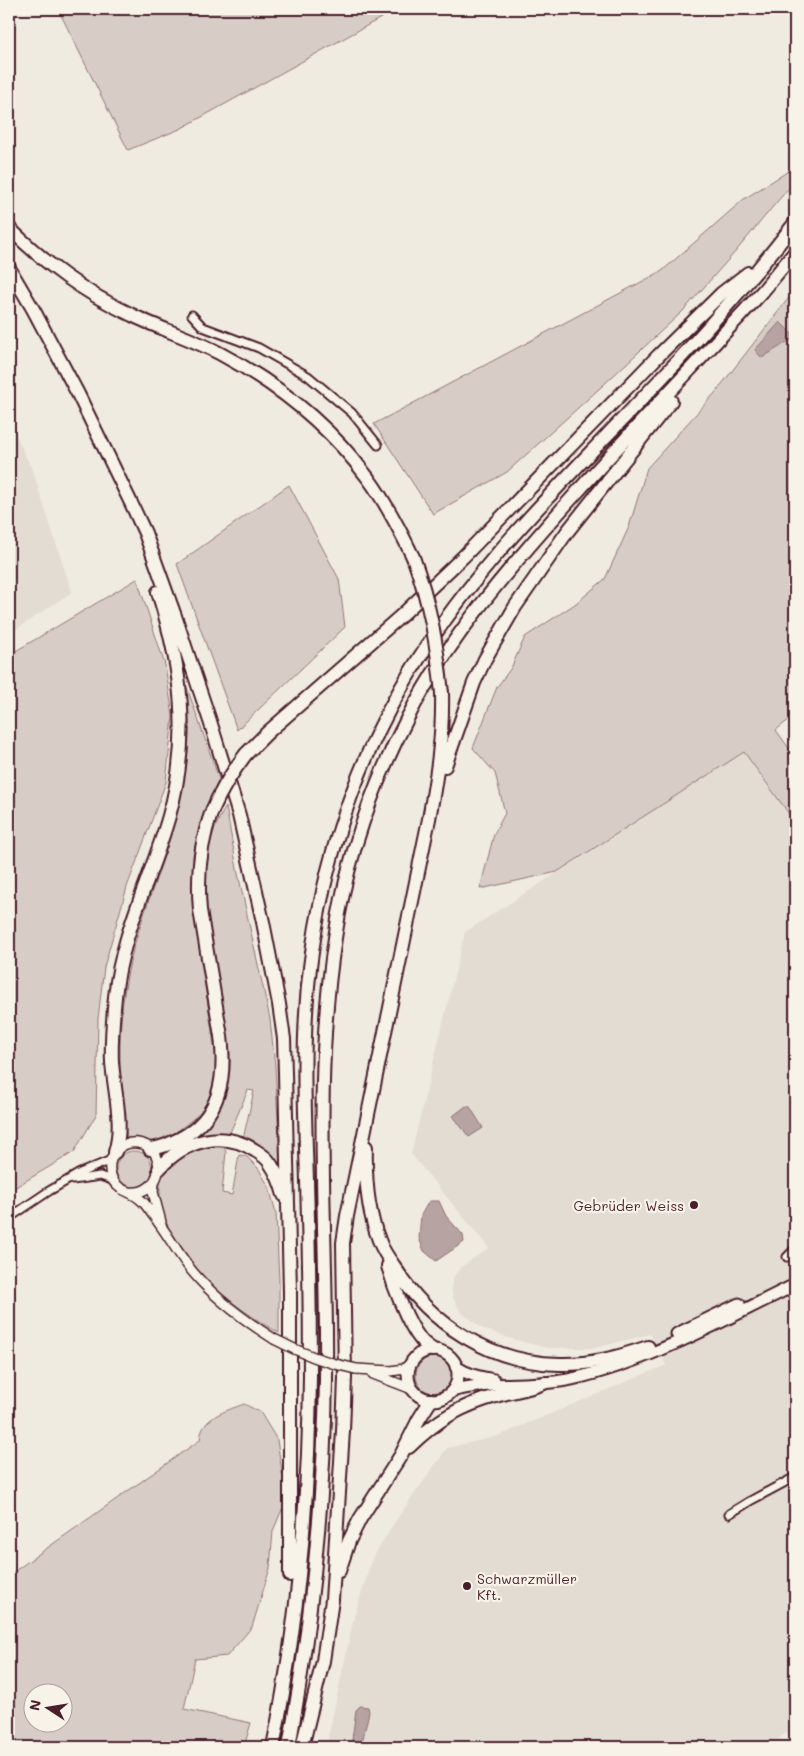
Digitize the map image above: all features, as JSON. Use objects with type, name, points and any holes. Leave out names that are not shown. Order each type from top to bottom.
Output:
[{"type":"highway","points":[[273,1747],[294,1605],[306,1480],[310,1380],[310,1276],[304,1094],[308,988],[322,892],[338,834],[372,744],[400,689],[426,645],[454,606],[514,534],[658,382],[770,256],[795,223]]},
{"type":"highway","points":[[9,228],[55,270],[78,286],[133,316],[217,352],[265,379],[305,409],[338,440],[369,479],[395,521],[413,557],[433,621],[442,693],[440,756],[429,819],[352,1188],[344,1243],[343,1431],[332,1600],[323,1661],[302,1747]]},
{"type":"highway","points":[[289,1747],[312,1595],[324,1454],[326,1308],[323,1120],[326,1019],[335,935],[352,856],[370,804],[395,744],[444,655],[497,583],[528,547],[762,292],[795,252]]},
{"type":"highway","points":[[150,1149],[158,1148],[189,1133],[213,1106],[222,1080],[224,1060],[221,1036],[198,889],[202,842],[206,827],[221,790],[233,771],[246,754],[268,732],[402,615],[463,557],[658,356],[722,293],[770,256]]},
{"type":"highway","points":[[9,268],[78,394],[145,533],[175,616],[230,786],[263,922],[284,1039],[289,1220],[290,1574],[294,1605]]},
{"type":"highway","points":[[429,819],[451,746],[474,684],[488,652],[514,607],[567,532],[666,409],[696,364]]},
{"type":"highway","points":[[113,1156],[118,1141],[117,1107],[112,1060],[115,997],[119,966],[169,816],[182,736],[182,708],[178,666],[170,629],[155,584],[145,533]]},
{"type":"highway","points":[[368,1109],[366,1178],[368,1204],[392,1280],[414,1330],[421,1341],[433,1350]]},
{"type":"highway","points":[[159,1169],[173,1154],[209,1139],[224,1139],[245,1144],[262,1155],[270,1163],[281,1183],[289,1220]]},
{"type":"highway","points":[[382,1247],[404,1284],[430,1311],[462,1335],[498,1353],[533,1362],[577,1364],[611,1359],[648,1347]]},
{"type":"highway","points":[[401,1455],[435,1423],[457,1410],[479,1401],[544,1384]]},
{"type":"highway","points":[[332,1600],[348,1541],[401,1455],[419,1419],[432,1400]]},
{"type":"main road","points":[[456,1367],[465,1373],[477,1377],[496,1380],[554,1377],[616,1362],[795,1276]]},
{"type":"main road","points":[[452,1391],[458,1379],[456,1367],[450,1357],[433,1350],[414,1360],[408,1374],[412,1389],[424,1398],[432,1400],[443,1398],[452,1391],[477,1385],[544,1384],[593,1374],[634,1361],[693,1335],[795,1285]]},
{"type":"street","points":[[192,315],[203,327],[259,348],[308,376],[352,413],[378,445]]},
{"type":"street","points":[[9,1218],[49,1190],[113,1156],[120,1147],[132,1143],[142,1144],[150,1149],[158,1159],[159,1169],[154,1182],[153,1192],[162,1228]]},
{"type":"street","points":[[112,1180],[110,1170],[113,1156]]},
{"type":"street","points":[[66,1182],[100,1176],[112,1180],[121,1189],[142,1200],[192,1271],[219,1299],[248,1323],[274,1339],[308,1356],[356,1369],[412,1389]]},
{"type":"street","points":[[129,1192],[144,1191],[154,1182]]},
{"type":"street","points":[[787,1257],[795,1249]]},
{"type":"street","points":[[356,1369],[391,1371],[404,1369],[414,1360]]},
{"type":"street","points":[[729,1514],[795,1477]]},
{"type":"shaded area","points":[[58,9],[397,9],[180,129],[128,150]]},
{"type":"shaded area","points":[[795,167],[795,181],[683,311],[507,472],[433,514],[374,424],[662,271],[744,199]]},
{"type":"shaded area","points":[[795,290],[795,715],[776,730],[795,757],[795,822],[744,752],[557,872],[480,889],[494,834],[505,813],[495,773],[473,748],[497,687],[511,668],[525,637],[575,604],[605,579],[629,527],[647,468],[715,393]]},
{"type":"shaded area","points":[[780,322],[795,337],[762,358],[755,350]]},
{"type":"shaded area","points":[[9,419],[33,472],[72,592],[9,634]]},
{"type":"shaded area","points":[[289,485],[339,579],[345,627],[237,730],[177,564]]},
{"type":"shaded area","points":[[137,579],[165,665],[173,716],[166,782],[127,887],[104,967],[98,1019],[96,1115],[74,1152],[9,1191],[9,655]]},
{"type":"shaded area","points":[[184,679],[219,779],[202,818],[193,855],[193,907],[217,1064],[213,1093],[199,1114],[170,1137],[154,1144],[137,1137],[127,1138],[120,1070],[121,1026],[126,981],[133,948],[169,842],[184,780],[189,737],[189,716]]},
{"type":"shaded area","points":[[744,752],[795,822],[795,1727],[768,1747],[326,1747],[354,1617],[372,1559],[398,1517],[447,1448],[498,1436],[666,1365],[650,1334],[595,1348],[547,1348],[483,1329],[461,1312],[453,1298],[451,1287],[454,1276],[461,1267],[489,1248],[411,1154],[465,932]]},
{"type":"shaded area","points":[[226,807],[237,869],[270,1019],[275,1066],[281,1176],[243,1139],[254,1091],[248,1090],[229,1135],[208,1134],[177,1146],[207,1125],[213,1118],[222,1101],[229,1076],[229,1042],[205,906],[207,855],[214,830]]},
{"type":"shaded area","points":[[466,1106],[470,1107],[483,1128],[469,1137],[453,1116]]},
{"type":"shaded area","points":[[209,1146],[224,1147],[226,1152],[222,1193],[232,1195],[239,1155],[246,1156],[258,1168],[269,1187],[276,1213],[279,1333],[240,1308],[206,1279],[176,1242],[165,1219],[160,1190],[163,1173],[172,1162],[182,1156]]},
{"type":"shaded area","points":[[134,1151],[146,1157],[152,1169],[146,1181],[134,1187],[122,1181],[116,1169],[122,1157]]},
{"type":"shaded area","points":[[429,1201],[439,1201],[446,1216],[463,1235],[464,1242],[436,1261],[424,1251],[419,1238],[421,1215]]},
{"type":"shaded area","points":[[434,1357],[446,1363],[452,1375],[446,1387],[434,1393],[422,1387],[416,1375],[422,1363]]},
{"type":"shaded area","points":[[244,1404],[260,1412],[277,1440],[283,1479],[283,1507],[273,1531],[270,1568],[252,1627],[227,1656],[195,1659],[184,1709],[251,1723],[244,1747],[14,1747],[9,1743],[9,1575],[200,1440],[201,1432],[205,1426],[222,1412]]},
{"type":"shaded area","points":[[360,1706],[368,1707],[369,1712],[361,1747],[351,1747],[356,1710]]},
{"type":"place","name":"Gebrüder Weiss","points":[[694,1205]]},
{"type":"place","name":"Schwarzmüller Kft.","points":[[467,1586]]}]
